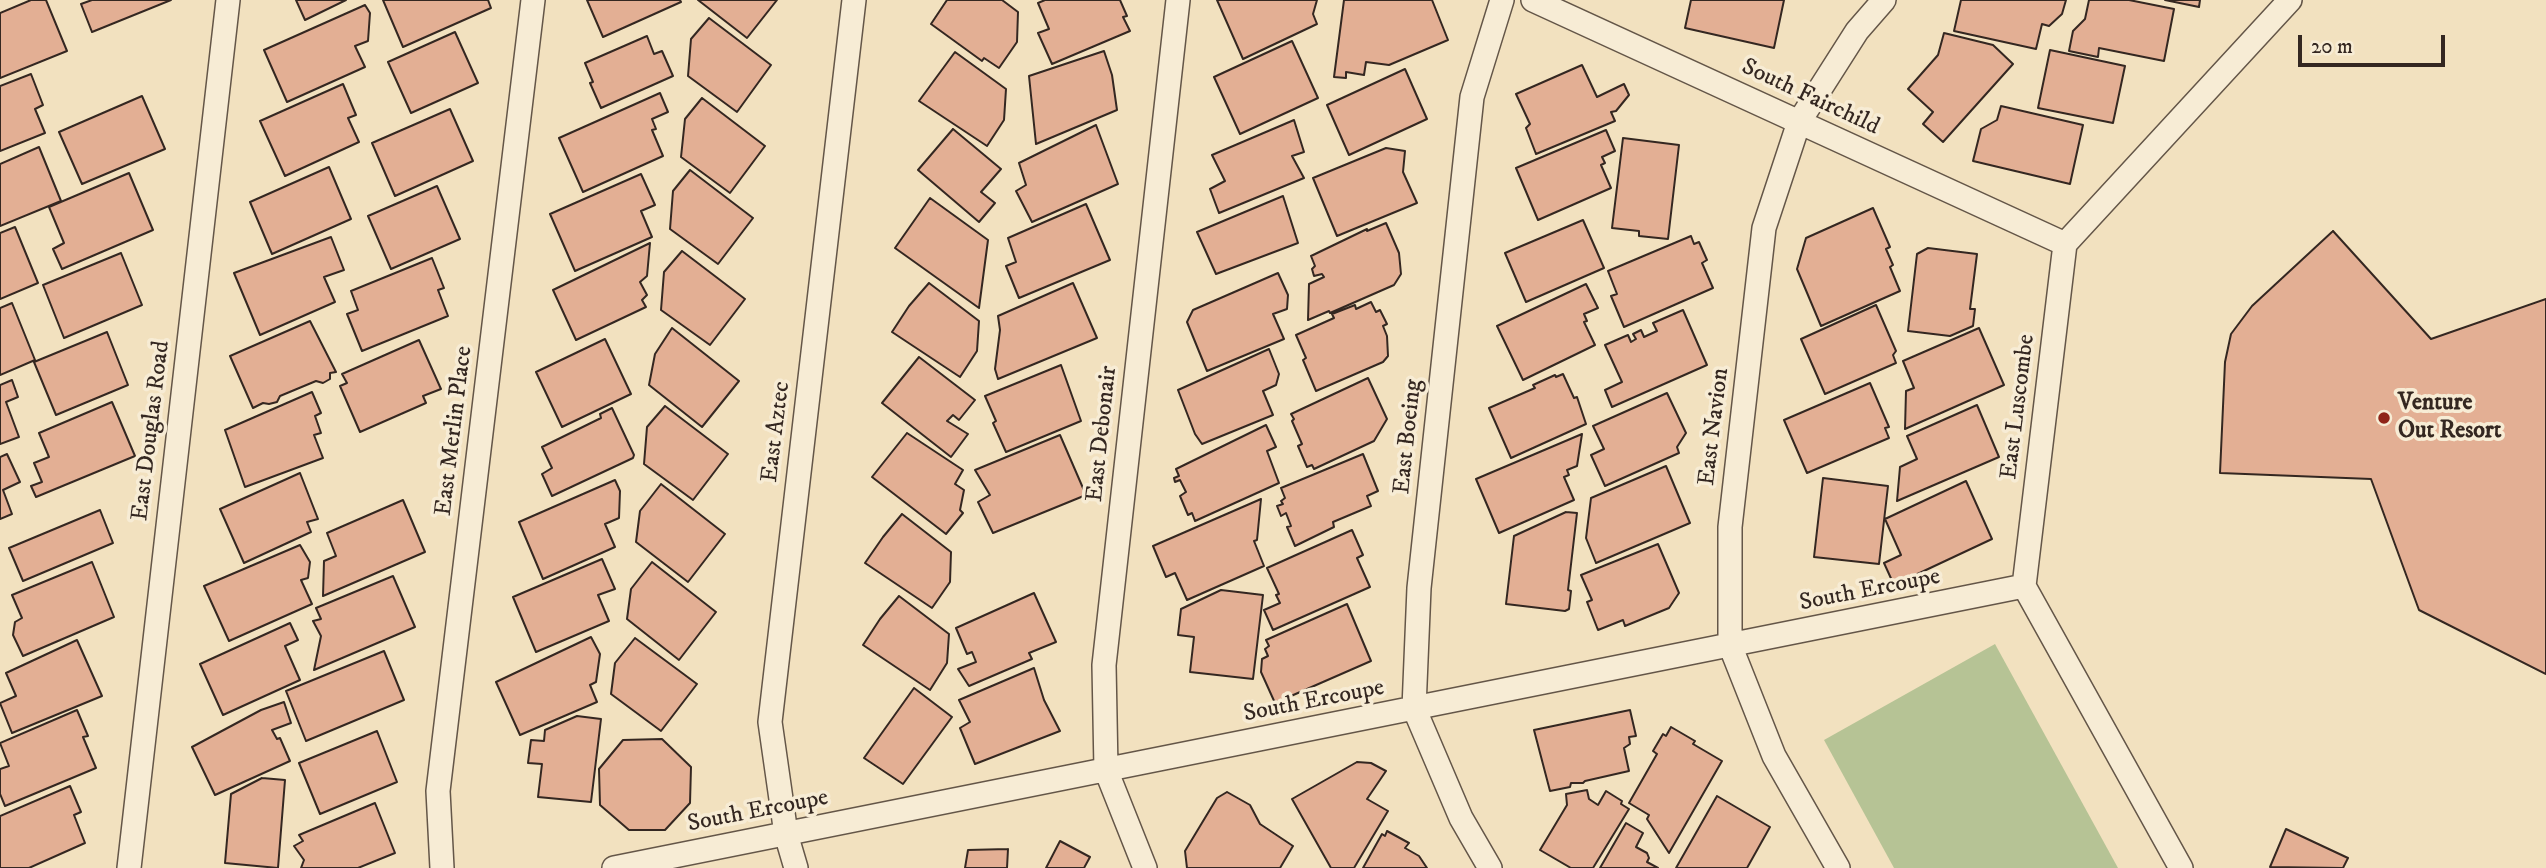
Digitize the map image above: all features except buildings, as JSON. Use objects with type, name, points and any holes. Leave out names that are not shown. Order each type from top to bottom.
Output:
[{"type":"lane","name":"East Douglas Road","points":[[129,868],[228,0]]},
{"type":"lane","name":"East Merlin Place","points":[[442,868],[438,791],[533,0]]},
{"type":"lane","name":"East Aztec","points":[[796,868],[786,834],[770,722],[854,0]]},
{"type":"lane","name":"East Debonair","points":[[1144,868],[1106,770],[1104,665],[1178,0]]},
{"type":"lane","name":"East Boeing","points":[[1490,868],[1461,818],[1414,708],[1419,588],[1472,97],[1502,0]]},
{"type":"lane","name":"South Fairchild","points":[[1533,0],[2064,244]]},
{"type":"lane","name":"East Navion","points":[[1838,868],[1774,756],[1730,645],[1730,527],[1764,228],[1799,122],[1857,32],[1884,0]]},
{"type":"lane","points":[[2064,244],[2290,0]]},
{"type":"lane","name":"East Luscombe","points":[[2024,586],[2064,244]]},
{"type":"lane","name":"South Ercoupe","points":[[614,868],[2024,586]]},
{"type":"lane","points":[[2024,586],[2181,868]]},
{"type":"green space","points":[[1995,644],[2118,868],[1894,868],[1824,740]]},
{"type":"place","name":"Venture Out Resort","points":[[2384,418]]}]
